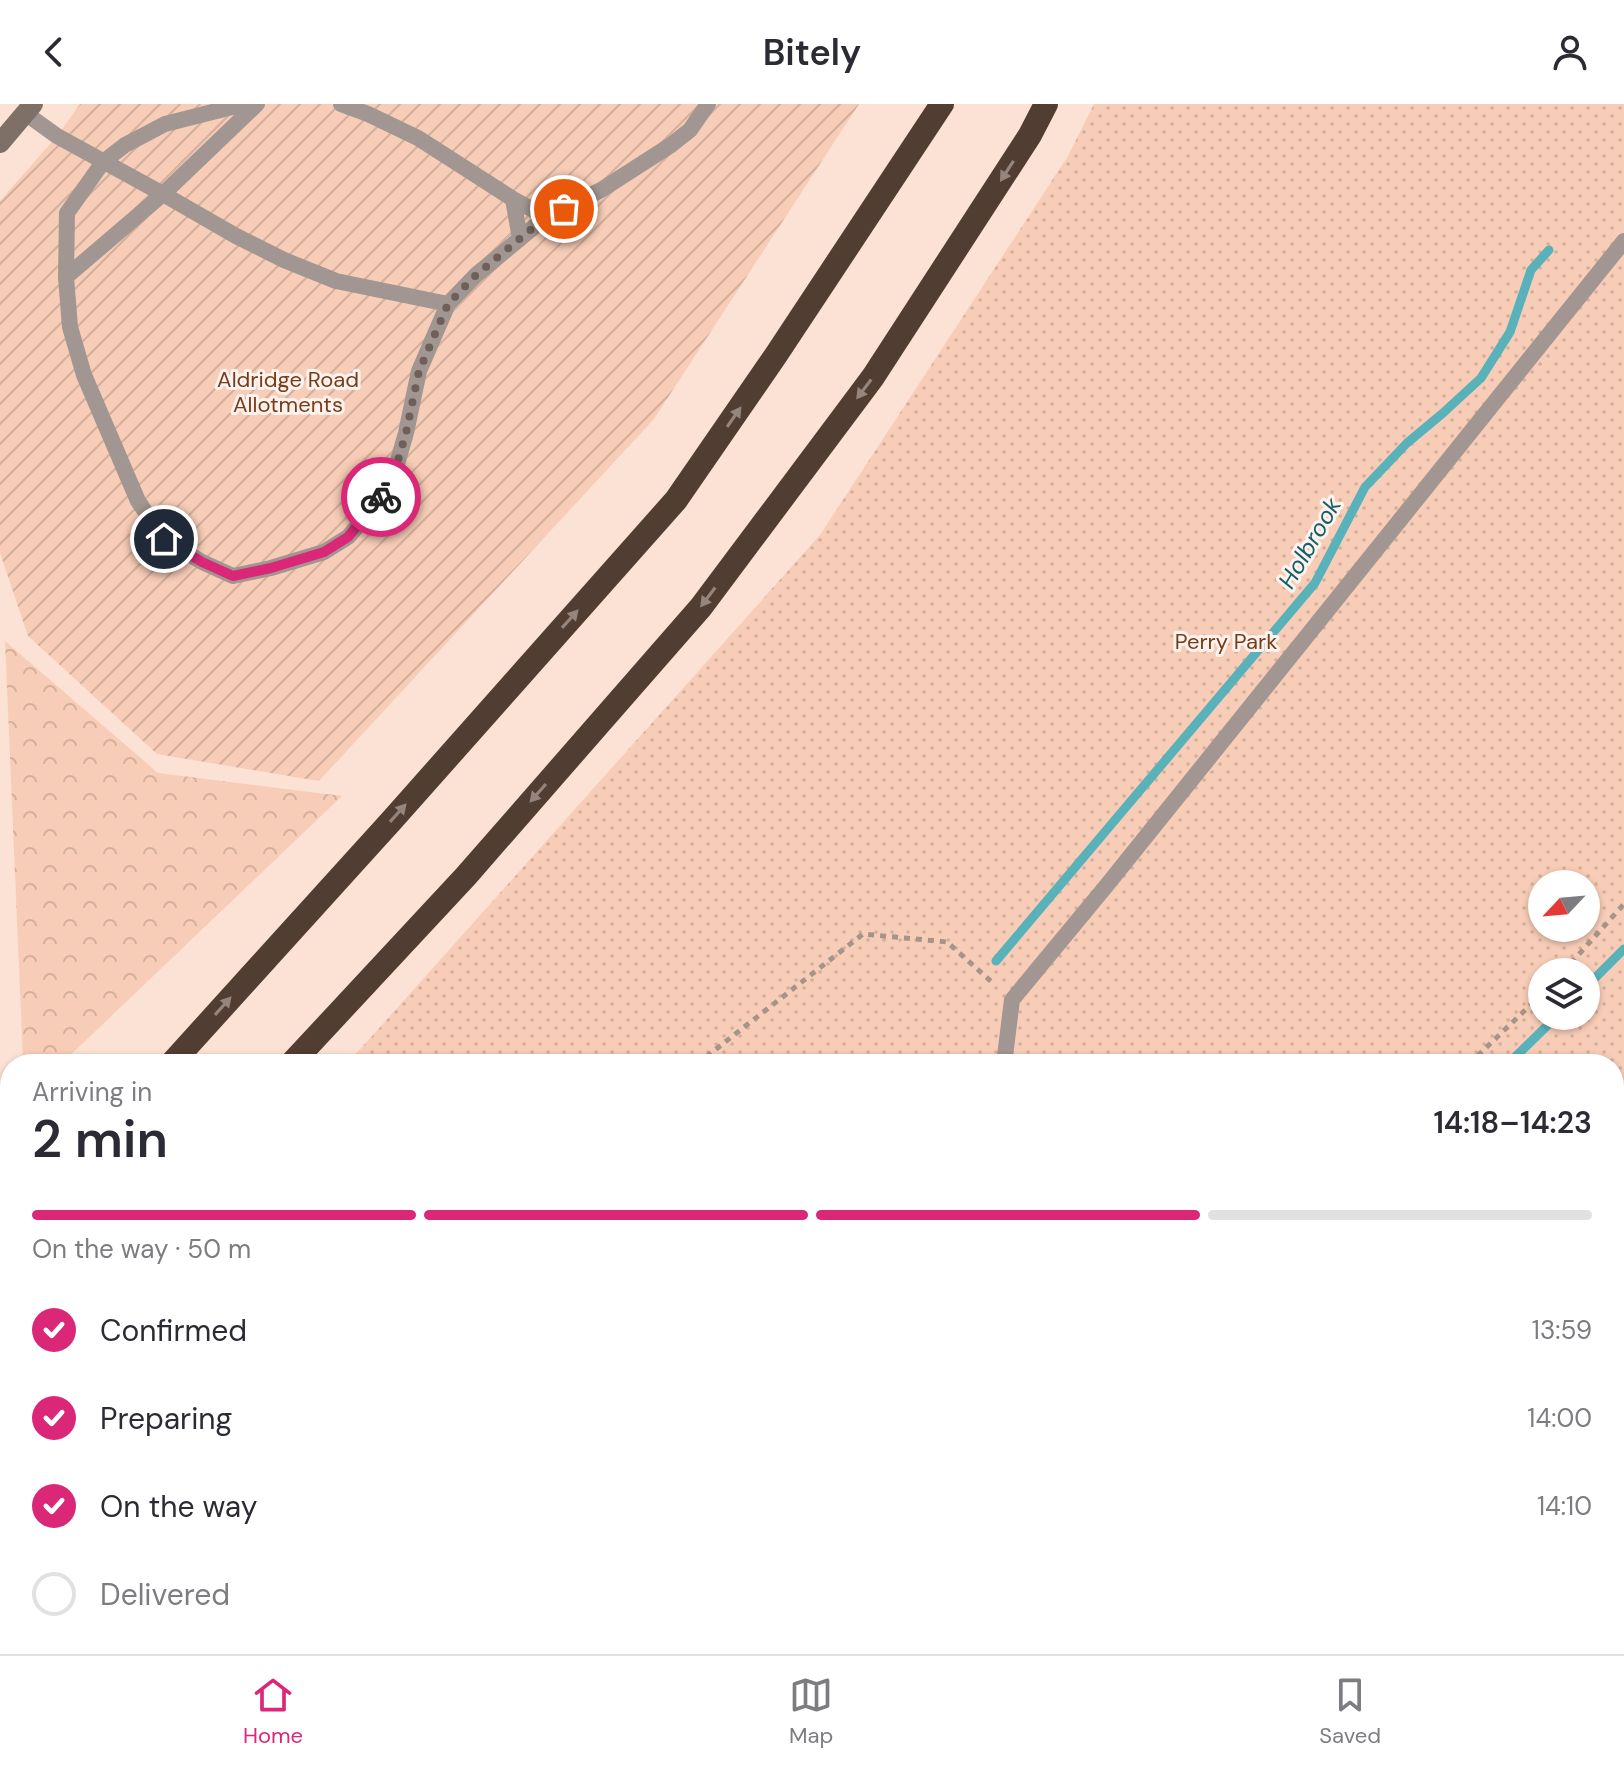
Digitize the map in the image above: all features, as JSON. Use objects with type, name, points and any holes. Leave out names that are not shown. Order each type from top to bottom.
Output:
[{"type":"highway","points":[[180,1054],[676,500],[942,104]]},
{"type":"highway","points":[[300,1054],[466,876],[701,607],[873,377],[1030,135],[1046,104]]},
{"type":"street","points":[[0,143],[29,109]]},
{"type":"lane","points":[[244,104],[165,124],[125,145],[103,162],[67,213],[66,277],[70,327],[84,375],[138,501],[164,539],[233,576],[324,552],[348,537],[392,481],[419,371],[448,304],[476,275],[546,217],[601,190],[671,145],[690,130],[708,104]]},
{"type":"lane","points":[[66,277],[163,194],[257,104]]},
{"type":"lane","points":[[341,104],[418,138],[546,217]]},
{"type":"lane","points":[[29,109],[57,136],[284,260],[336,281],[448,304]]},
{"type":"lane","points":[[513,199],[520,239]]},
{"type":"lane","points":[[1005,1054],[1012,1000],[1624,241]]},
{"type":"path","points":[[1576,958],[1624,904]]},
{"type":"path","points":[[710,1054],[863,934],[947,942],[1012,1000]]},
{"type":"path","points":[[1479,1054],[1528,1007]]},
{"type":"green space","name":"Aldridge Road Allotments","points":[[80,104],[859,104],[654,419],[319,781],[157,754],[28,636],[0,553],[0,201],[57,136]]},
{"type":"green space","name":"Perry Park","points":[[1094,104],[1624,104],[1624,1054],[356,1054],[820,535],[1068,156]]},
{"type":"green space","points":[[5,641],[158,773],[342,796],[71,1054],[23,1054]]},
{"type":"waterway","name":"Holbrook","points":[[996,961],[1315,583],[1365,487],[1407,443],[1481,378],[1510,332],[1531,270],[1549,250]]},
{"type":"waterway","points":[[1600,973],[1624,949]]},
{"type":"waterway","points":[[1518,1054],[1543,1030]]},
{"type":"way so far","points":[[381,497],[392,481],[419,371],[448,304],[476,275],[546,217],[564,209]]},
{"type":"route","points":[[164,539],[233,576],[324,552],[348,537],[381,497]]}]
